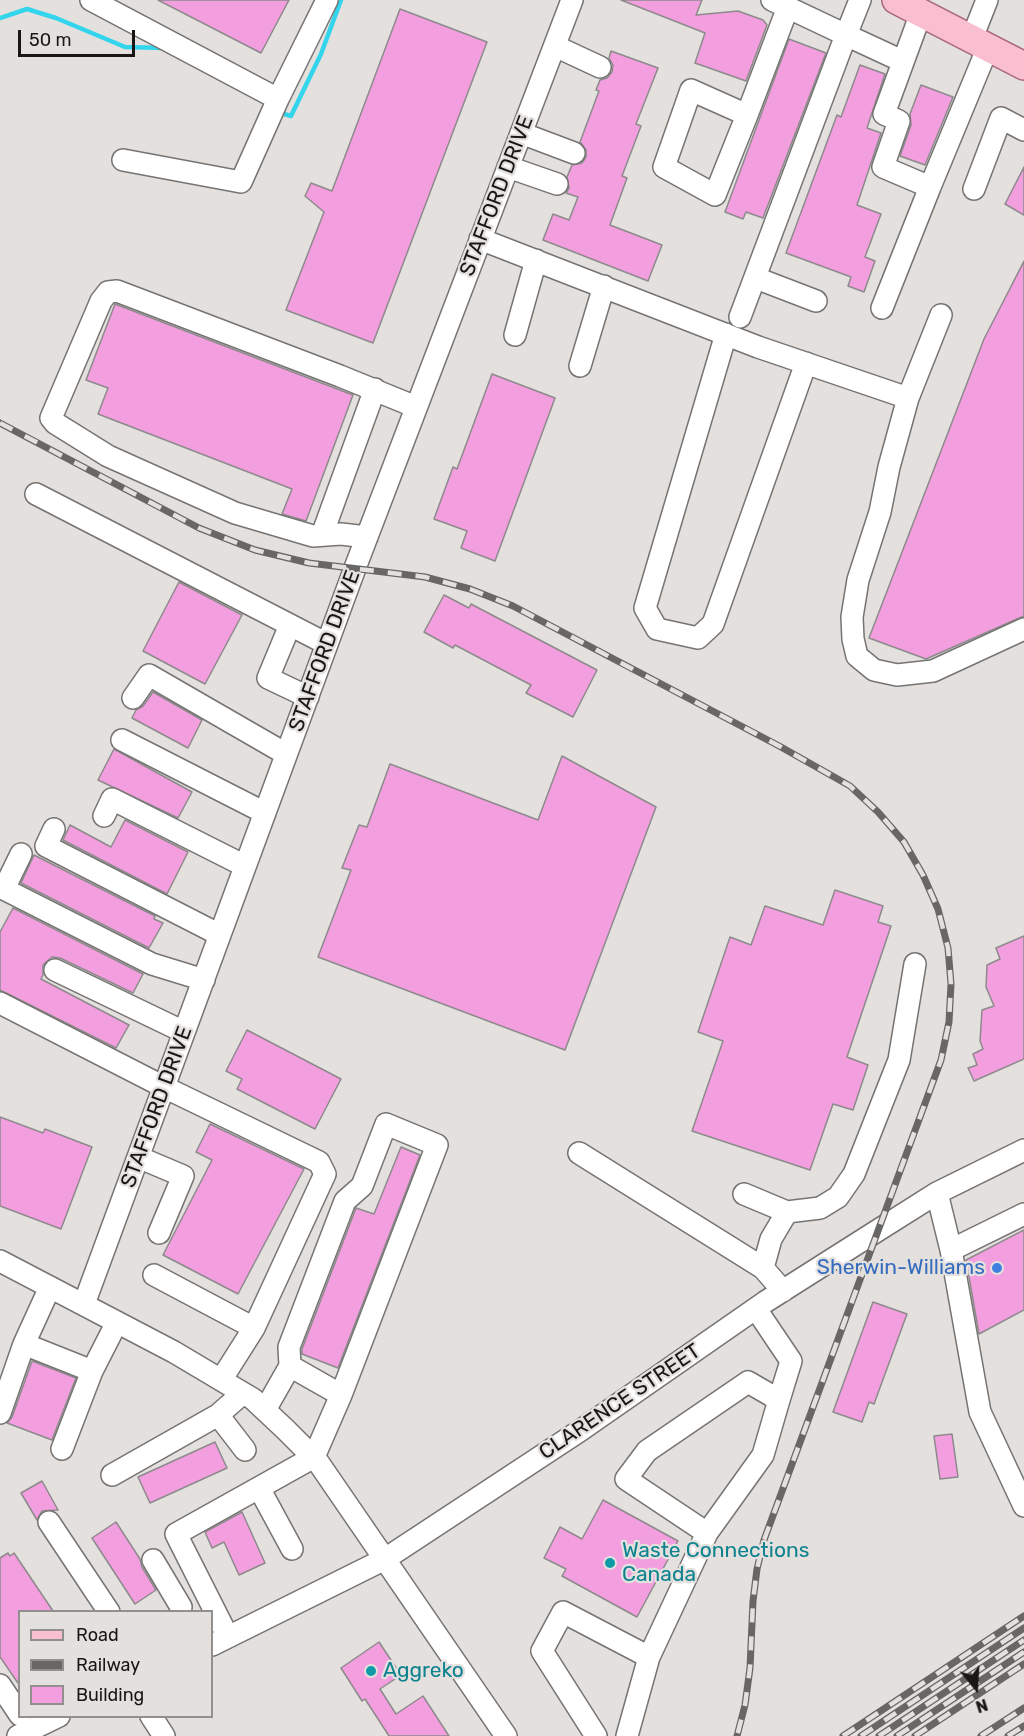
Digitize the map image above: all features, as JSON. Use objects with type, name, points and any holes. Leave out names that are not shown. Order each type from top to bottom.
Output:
[{"type":"main road","points":[[896,0],[1024,66]]},
{"type":"street","points":[[92,0],[278,99]]},
{"type":"street","points":[[123,160],[241,182],[278,99],[327,0]]},
{"type":"street","name":"STAFFORD DRIVE","points":[[84,1304],[367,537],[572,0]]},
{"type":"street","points":[[740,318],[860,0]]},
{"type":"street","points":[[882,308],[930,187],[980,43],[987,0]]},
{"type":"street","points":[[747,115],[691,90],[664,167],[715,195],[747,115],[780,4],[902,61]]},
{"type":"street","points":[[921,13],[884,114],[899,121],[882,166],[930,187]]},
{"type":"street","points":[[555,46],[600,67]]},
{"type":"street","points":[[974,189],[1001,118],[1024,130]]},
{"type":"street","points":[[521,133],[574,153]]},
{"type":"street","points":[[508,166],[557,184]]},
{"type":"street","points":[[480,239],[726,334],[908,398]]},
{"type":"street","points":[[515,335],[536,260]]},
{"type":"street","points":[[756,278],[816,301]]},
{"type":"street","points":[[580,366],[604,286]]},
{"type":"street","points":[[367,537],[341,534],[313,536],[235,513],[108,456],[55,423],[51,418],[102,301],[108,292],[117,291],[375,389],[416,407]]},
{"type":"street","points":[[941,315],[908,398],[889,467],[880,512],[858,580],[852,617],[853,639],[857,656],[874,670],[897,675],[933,671],[1024,629]]},
{"type":"street","points":[[726,334],[645,609],[657,629],[698,638],[713,624],[806,363]]},
{"type":"street","points":[[322,535],[375,389]]},
{"type":"street","points":[[36,494],[327,644]]},
{"type":"street","points":[[290,625],[268,678],[308,697]]},
{"type":"street","points":[[133,698],[149,675],[286,754]]},
{"type":"street","points":[[122,740],[265,813]]},
{"type":"street","points":[[104,816],[112,799],[245,866]]},
{"type":"street","points":[[54,829],[46,846],[220,935]]},
{"type":"street","points":[[21,854],[2,893],[152,964],[204,980]]},
{"type":"street","points":[[744,1194],[787,1212],[820,1208],[838,1197],[854,1174],[898,1060],[915,964]]},
{"type":"street","points":[[56,970],[184,1032]]},
{"type":"street","points":[[0,1003],[164,1087],[319,1162],[325,1174],[254,1328],[221,1380]]},
{"type":"street","points":[[207,1610],[176,1534],[314,1458],[341,1395],[437,1145],[386,1124],[362,1186],[345,1201],[289,1347],[290,1366],[265,1410]]},
{"type":"street","name":"CLARENCE STREET","points":[[220,1641],[385,1559],[580,1430],[783,1291],[937,1193],[1024,1150]]},
{"type":"street","points":[[579,1153],[763,1268],[783,1291]]},
{"type":"street","points":[[138,1157],[183,1176],[159,1233]]},
{"type":"street","points":[[937,1193],[951,1251],[980,1412],[1024,1506]]},
{"type":"street","points":[[763,1268],[771,1239],[787,1212]]},
{"type":"street","points":[[951,1251],[1024,1214]]},
{"type":"street","points":[[0,1261],[84,1304],[221,1380],[253,1399],[265,1410],[314,1458],[506,1736]]},
{"type":"street","points":[[154,1275],[254,1328]]},
{"type":"street","points":[[0,1413],[24,1344],[50,1287]]},
{"type":"street","points":[[627,1736],[649,1657],[708,1533],[763,1455],[791,1361],[756,1309]]},
{"type":"street","points":[[62,1449],[92,1371],[117,1322]]},
{"type":"street","points":[[24,1344],[92,1371]]},
{"type":"street","points":[[290,1366],[341,1395]]},
{"type":"street","points":[[708,1533],[626,1479],[647,1451],[748,1382],[779,1400]]},
{"type":"street","points":[[112,1474],[218,1415],[243,1394]]},
{"type":"street","points":[[218,1415],[245,1450]]},
{"type":"street","points":[[259,1488],[292,1549]]},
{"type":"street","points":[[49,1522],[108,1610]]},
{"type":"street","points":[[153,1560],[179,1610]]},
{"type":"street","points":[[596,1736],[543,1651],[563,1612],[649,1657]]},
{"type":"street","points":[[213,1624],[220,1641]]},
{"type":"street","points":[[0,1684],[18,1717]]},
{"type":"street","points":[[22,1724],[50,1718]]},
{"type":"building","points":[[158,0],[289,0],[261,53]]},
{"type":"building","points":[[621,0],[702,0],[696,15],[738,11],[763,20],[767,25],[746,81],[695,63],[705,33]]},
{"type":"building","points":[[400,9],[487,42],[373,343],[286,310],[324,212],[305,196],[311,183],[332,191]]},
{"type":"building","points":[[789,39],[826,53],[763,218],[746,212],[743,219],[725,212]]},
{"type":"building","points":[[611,51],[658,68],[636,124],[641,126],[622,176],[627,178],[610,225],[662,245],[648,281],[543,240],[553,214],[569,220],[578,197],[566,193],[569,188],[567,177],[572,165],[582,163],[586,157],[586,150],[580,142],[599,91],[596,90],[600,80],[607,78],[612,72],[613,65],[609,58]]},
{"type":"building","points":[[860,65],[885,74],[867,128],[881,133],[857,205],[881,214],[865,257],[875,261],[864,292],[848,286],[851,277],[786,253],[837,115],[841,117]]},
{"type":"building","points":[[921,85],[953,97],[925,165],[900,156],[911,125],[910,114]]},
{"type":"building","points":[[1024,167],[1024,215],[1005,204]]},
{"type":"building","points":[[1024,261],[1024,616],[926,659],[869,638],[984,339]]},
{"type":"building","points":[[115,304],[353,395],[306,521],[282,514],[292,489],[98,414],[108,388],[86,380]]},
{"type":"building","points":[[492,374],[555,398],[495,561],[461,548],[467,531],[434,519],[453,467],[457,469]]},
{"type":"building","points":[[179,582],[242,615],[205,684],[143,651]]},
{"type":"building","points":[[444,595],[469,608],[471,604],[597,670],[573,717],[526,693],[531,685],[455,645],[453,648],[424,632]]},
{"type":"building","points":[[153,692],[202,720],[188,748],[132,718],[136,710],[143,706]]},
{"type":"building","points":[[114,749],[192,792],[178,818],[98,780]]},
{"type":"building","points":[[562,756],[656,807],[565,1050],[318,957],[351,870],[342,868],[359,825],[367,827],[390,764],[538,820]]},
{"type":"building","points":[[125,820],[188,852],[167,894],[63,840],[70,825],[111,847]]},
{"type":"building","points":[[34,855],[155,916],[154,919],[163,923],[149,948],[21,883]]},
{"type":"building","points":[[835,890],[883,906],[878,922],[891,926],[847,1057],[868,1065],[853,1110],[833,1104],[810,1170],[692,1131],[723,1041],[698,1032],[730,937],[751,945],[765,906],[823,925]]},
{"type":"building","points":[[13,908],[143,974],[133,993],[60,958],[52,957],[43,965],[41,979],[129,1025],[116,1048],[0,990],[0,932]]},
{"type":"building","points":[[1024,936],[1024,1059],[974,1081],[968,1068],[977,1065],[973,1054],[983,1049],[980,1041],[982,1010],[994,1006],[986,987],[987,965],[1000,959],[996,948]]},
{"type":"building","points":[[247,1030],[341,1079],[315,1129],[237,1089],[242,1079],[226,1071]]},
{"type":"building","points":[[0,1117],[43,1133],[45,1129],[92,1147],[61,1229],[0,1206]]},
{"type":"building","points":[[210,1124],[304,1169],[238,1294],[163,1255],[212,1160],[196,1152]]},
{"type":"building","points":[[401,1147],[420,1155],[338,1368],[302,1354],[302,1349],[356,1208],[374,1214]]},
{"type":"building","points":[[1024,1230],[1024,1310],[979,1334],[966,1260]]},
{"type":"building","points":[[873,1302],[907,1314],[874,1404],[869,1402],[862,1422],[833,1412]]},
{"type":"building","points":[[32,1361],[76,1378],[52,1440],[7,1423],[12,1417]]},
{"type":"building","points":[[952,1434],[958,1477],[940,1479],[934,1436]]},
{"type":"building","points":[[215,1442],[227,1468],[150,1503],[138,1477]]},
{"type":"building","points":[[42,1481],[58,1510],[42,1511],[37,1520],[21,1493]]},
{"type":"building","name":"Waste Connections Canada","points":[[603,1500],[678,1541],[637,1617],[562,1576],[566,1569],[544,1558],[560,1527],[582,1539]]},
{"type":"building","points":[[242,1512],[265,1563],[239,1575],[224,1542],[212,1548],[205,1532]]},
{"type":"building","points":[[116,1522],[140,1559],[142,1567],[156,1590],[135,1604],[92,1538]]},
{"type":"building","points":[[8,1553],[10,1556],[14,1553],[52,1610],[18,1610],[18,1683],[0,1657],[0,1558]]},
{"type":"building","points":[[379,1642],[401,1675],[380,1689],[396,1714],[423,1696],[449,1736],[389,1736],[365,1699],[362,1701],[341,1668]]},
{"type":"waterway","points":[[281,113],[291,116],[321,54],[341,0]]},
{"type":"waterway","points":[[0,18],[27,9],[56,18],[125,47],[164,48]]},
{"type":"railway","points":[[0,423],[199,528],[255,550],[309,563],[425,577],[470,589],[513,606],[781,747],[850,786],[878,812],[904,842],[923,875],[938,909],[948,948],[951,984],[949,1022],[941,1060],[764,1540],[753,1601],[750,1668],[745,1705],[737,1736]]},
{"type":"railway","points":[[843,1736],[1024,1616]]},
{"type":"railway","points":[[861,1736],[1024,1628]]},
{"type":"railway","points":[[879,1736],[1024,1640]]},
{"type":"railway","points":[[897,1736],[1024,1652]]},
{"type":"railway","points":[[915,1736],[1024,1664]]},
{"type":"railway","points":[[981,1736],[1024,1708]]},
{"type":"railway","points":[[1008,1736],[1024,1726]]},
{"type":"place","name":"Sherwin-Williams","points":[[997,1268]]},
{"type":"place","name":"Waste Connections Canada","points":[[610,1563]]},
{"type":"place","name":"Aggreko","points":[[371,1671]]}]
